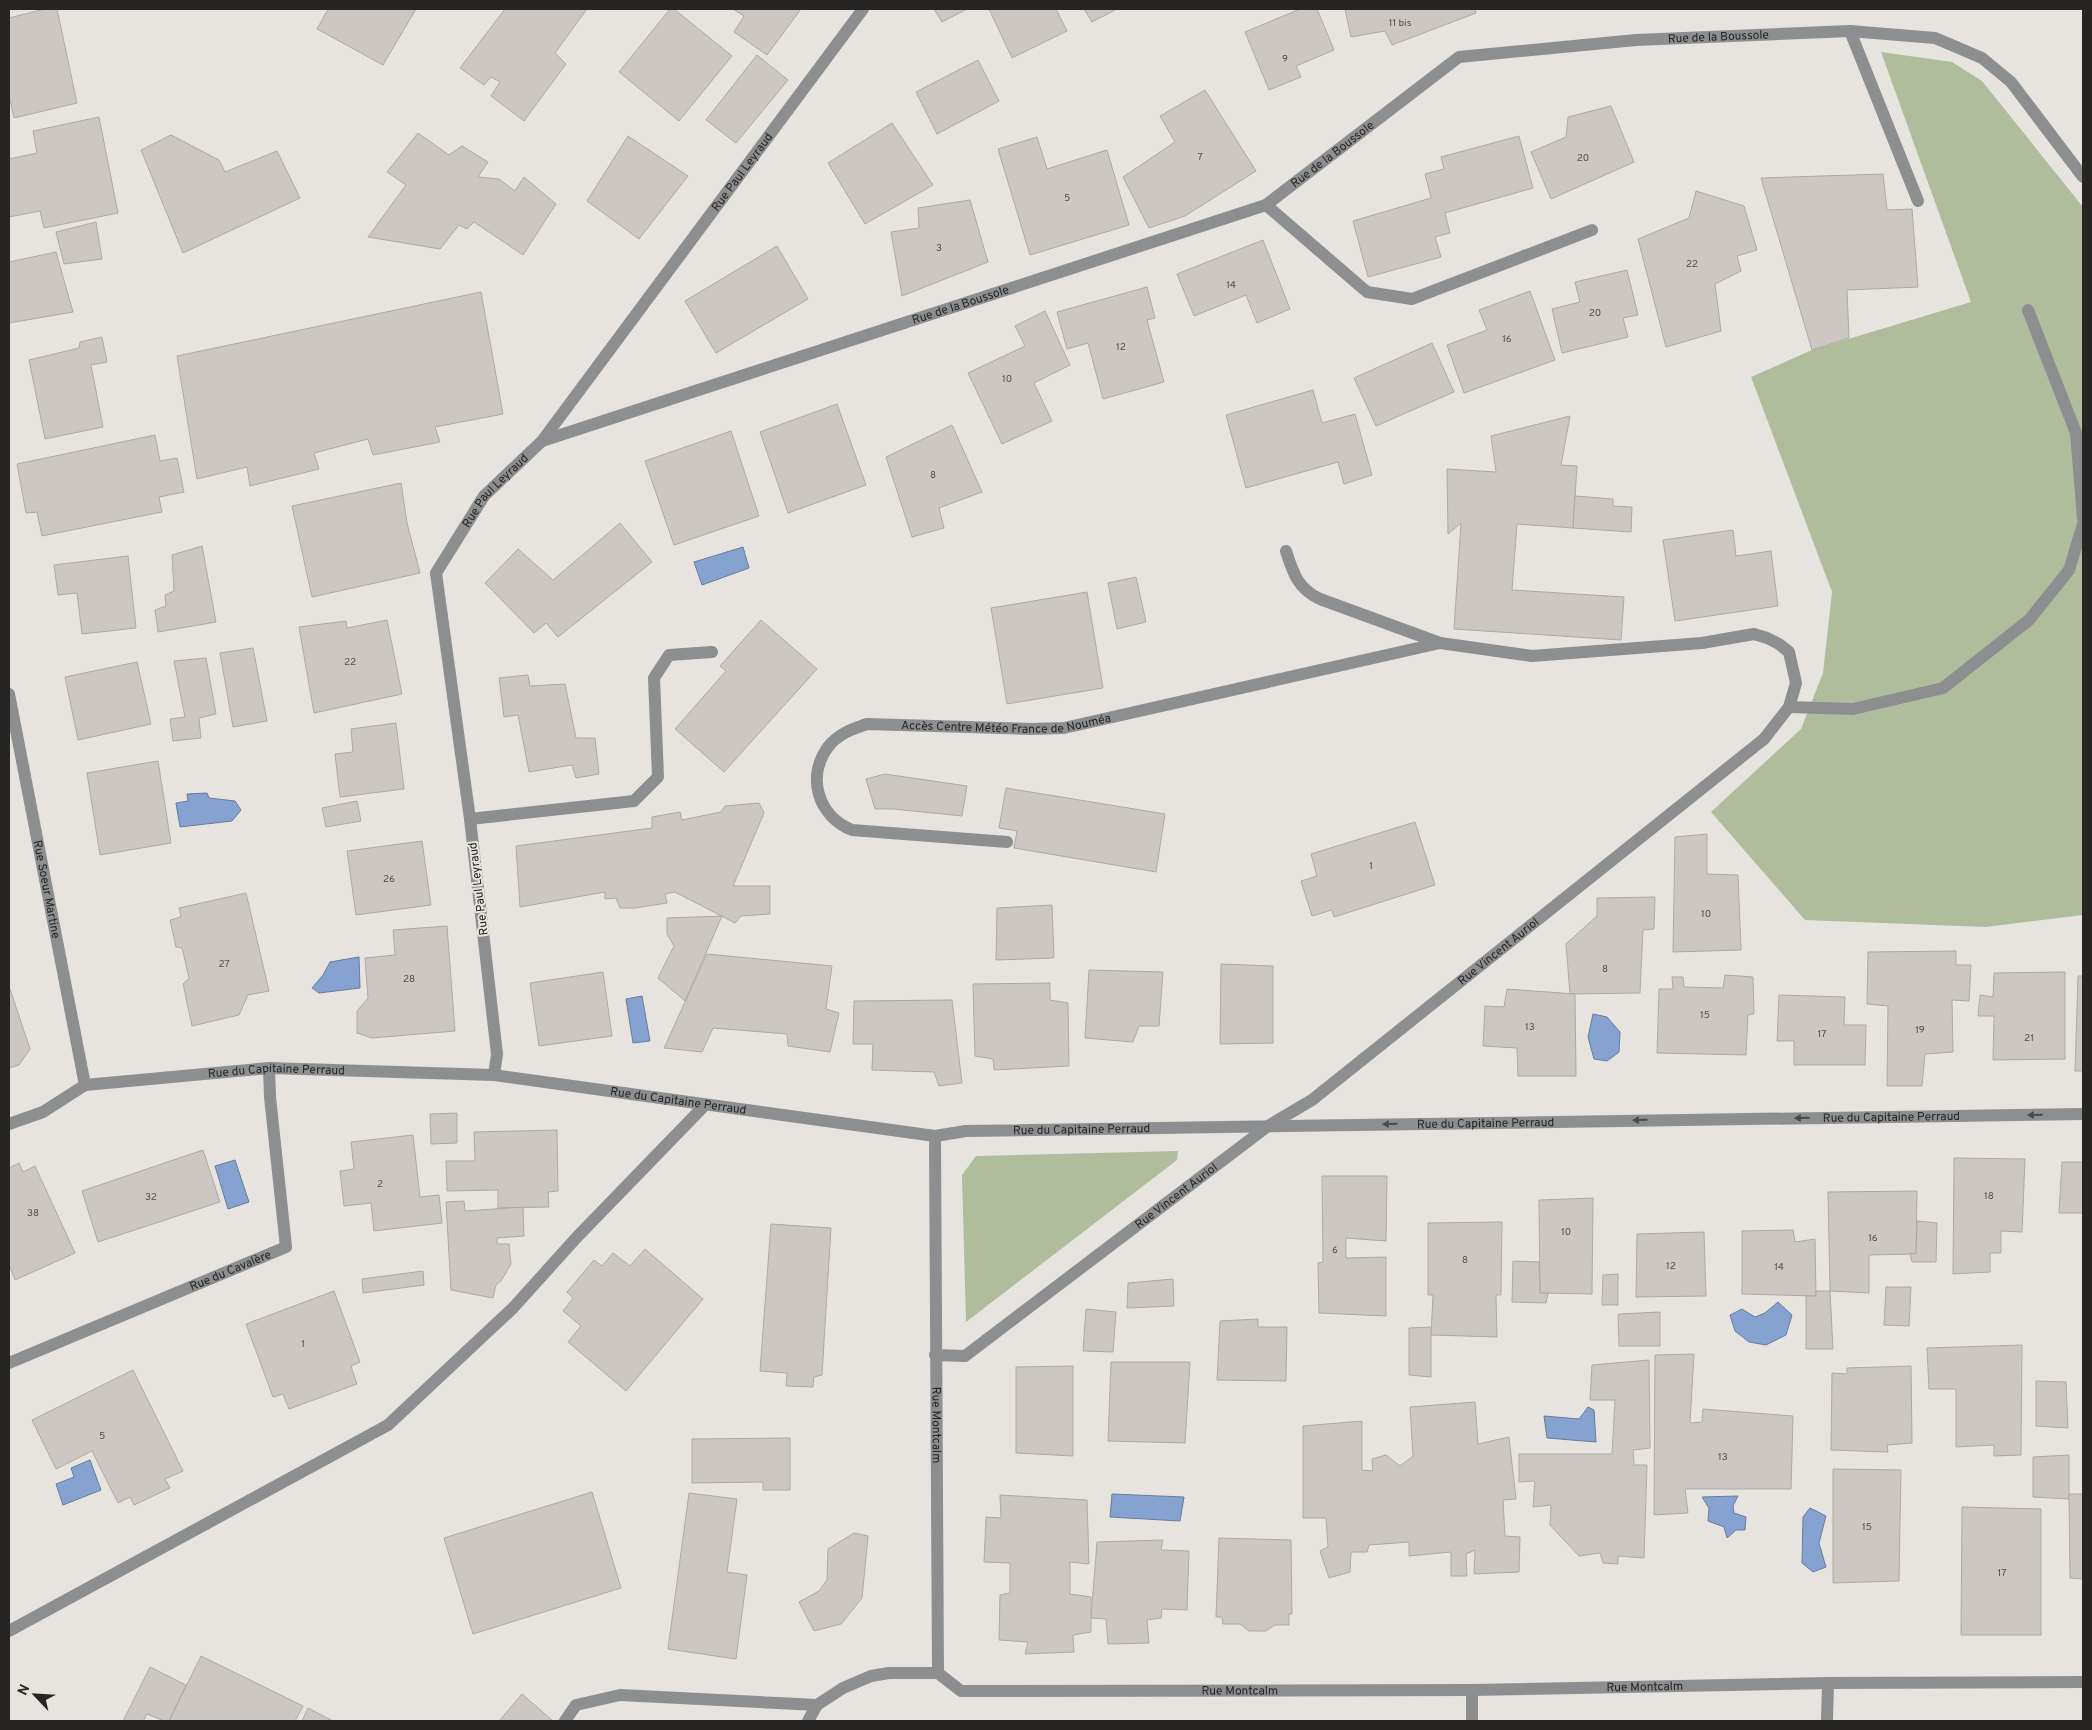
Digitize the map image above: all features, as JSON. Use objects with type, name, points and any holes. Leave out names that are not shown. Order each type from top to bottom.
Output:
[{"type":"street","name":"Rue Paul Leyraud","points":[[494,1075],[497,1054],[470,819],[436,573],[484,496],[542,441],[863,9]]},
{"type":"street","name":"Rue de la Boussole","points":[[542,441],[1266,205],[1459,57],[1636,40],[1850,31],[1935,38],[1982,58],[2011,82],[2083,177]]},
{"type":"street","points":[[1850,31],[1918,201]]},
{"type":"street","points":[[1266,205],[1367,292],[1412,299],[1592,230]]},
{"type":"street","points":[[2028,310],[2076,433],[2083,518]]},
{"type":"street","points":[[1789,707],[1853,709],[1944,688],[2029,620],[2069,570],[2083,524]]},
{"type":"street","name":"Accès Centre Météo France de Nouméa","points":[[1286,551],[1294,577],[1300,586],[1312,595],[1440,643],[1532,656]]},
{"type":"street","name":"Rue Vincent Auriol","points":[[935,1355],[965,1356],[1268,1126],[1312,1100],[1764,739],[1789,707],[1796,683],[1789,652],[1773,641],[1754,634],[1702,643],[1532,656]]},
{"type":"street","name":"Accès Centre Météo France de Nouméa","points":[[1007,842],[852,830],[843,826],[828,813],[820,796],[816,777],[822,757],[828,747],[848,730],[867,724],[1031,729],[1064,728],[1440,643]]},
{"type":"street","points":[[470,819],[634,801],[658,777],[654,678],[669,655],[712,652]]},
{"type":"street","name":"Rue Soeur Martine","points":[[9,694],[85,1085]]},
{"type":"street","name":"Rue du Capitaine Perraud","points":[[85,1085],[270,1068],[494,1075],[935,1136],[966,1130],[2083,1114]]},
{"type":"street","name":"Rue du Cavalère","points":[[9,1363],[286,1247],[270,1096],[270,1068]]},
{"type":"street","points":[[9,1124],[43,1112],[85,1085]]},
{"type":"street","points":[[9,1631],[388,1425],[513,1308],[577,1237],[705,1104]]},
{"type":"street","name":"Rue Montcalm","points":[[935,1136],[938,1673],[961,1691],[1472,1690],[1828,1683],[2083,1682]]},
{"type":"street","points":[[808,1721],[817,1705],[842,1688],[871,1676],[889,1673],[938,1673]]},
{"type":"street","points":[[1828,1683],[1828,1721]]},
{"type":"street","points":[[1472,1690],[1472,1721]]},
{"type":"street","points":[[565,1721],[576,1705],[620,1695],[817,1705]]},
{"type":"green space","points":[[1881,52],[1952,62],[1982,81],[2083,207],[2083,915],[1986,927],[1805,920],[1711,812],[1801,729],[1823,673],[1832,592],[1751,377],[1812,350],[1971,302]]},
{"type":"green space","points":[[1178,1151],[1177,1160],[966,1322],[962,1175],[976,1156]]},
{"type":"water","points":[[743,547],[749,568],[702,585],[694,562]]},
{"type":"water","points":[[207,793],[209,798],[235,801],[241,810],[232,821],[180,827],[176,803],[188,801],[187,794]]},
{"type":"water","points":[[359,957],[360,988],[319,993],[312,988],[323,975],[330,962]]},
{"type":"water","points":[[642,996],[650,1041],[633,1043],[626,999]]},
{"type":"water","points":[[1593,1014],[1607,1017],[1620,1032],[1619,1052],[1607,1061],[1594,1059],[1588,1037]]},
{"type":"water","points":[[235,1160],[249,1202],[228,1209],[215,1166]]},
{"type":"water","points":[[1778,1302],[1792,1315],[1786,1335],[1766,1345],[1749,1342],[1735,1331],[1730,1315],[1742,1309],[1755,1317],[1765,1313]]},
{"type":"water","points":[[1588,1407],[1594,1410],[1596,1442],[1547,1438],[1544,1416],[1579,1419]]},
{"type":"water","points":[[90,1460],[101,1490],[63,1505],[56,1484],[74,1477],[71,1468]]},
{"type":"water","points":[[1112,1494],[1184,1497],[1180,1521],[1110,1517]]},
{"type":"water","points":[[1738,1496],[1733,1506],[1734,1513],[1746,1517],[1745,1530],[1736,1530],[1727,1538],[1724,1527],[1708,1521],[1709,1508],[1702,1497]]},
{"type":"water","points":[[1810,1508],[1826,1516],[1819,1543],[1826,1567],[1813,1572],[1802,1563],[1803,1517]]},
{"type":"building","points":[[45,9],[57,9],[77,103],[14,118],[9,95],[9,18]]},
{"type":"building","points":[[328,9],[416,9],[383,65],[317,29]]},
{"type":"building","points":[[505,9],[587,9],[555,53],[566,64],[524,121],[491,96],[500,82],[491,77],[484,85],[460,68]]},
{"type":"building","points":[[670,9],[674,9],[732,56],[679,121],[619,72]]},
{"type":"building","points":[[733,9],[801,9],[767,55],[734,32],[744,16]]},
{"type":"building","points":[[934,9],[967,9],[942,22]]},
{"type":"building","points":[[989,9],[1056,9],[1067,31],[1012,58]]},
{"type":"building","points":[[1084,9],[1117,9],[1092,22]]},
{"type":"building","points":[[1300,9],[1317,9],[1334,50],[1296,66],[1301,77],[1269,90],[1245,32]]},
{"type":"building","points":[[1345,9],[1475,9],[1476,13],[1392,45],[1385,31],[1351,37]]},
{"type":"building","points":[[757,55],[788,80],[736,143],[706,120]]},
{"type":"building","points":[[978,60],[999,101],[937,134],[916,92]]},
{"type":"building","points":[[1205,90],[1256,171],[1185,216],[1149,228],[1123,177],[1175,142],[1160,116]]},
{"type":"building","points":[[1611,106],[1634,162],[1551,199],[1531,152],[1566,137],[1568,117]]},
{"type":"building","points":[[99,117],[118,213],[44,228],[40,211],[9,217],[9,159],[37,153],[33,131]]},
{"type":"building","points":[[892,123],[933,185],[865,224],[828,163]]},
{"type":"building","points":[[418,133],[449,155],[462,146],[488,162],[478,177],[499,179],[515,191],[524,177],[556,204],[523,255],[474,222],[467,229],[459,225],[440,249],[368,237],[406,185],[387,172]]},
{"type":"building","points":[[171,135],[219,160],[225,172],[277,151],[300,198],[183,253],[141,150]]},
{"type":"building","points":[[628,136],[688,176],[639,239],[587,201]]},
{"type":"building","points":[[1519,136],[1533,188],[1445,213],[1450,233],[1435,237],[1441,257],[1368,277],[1353,221],[1431,198],[1425,174],[1444,169],[1441,157]]},
{"type":"building","points":[[1037,137],[1047,169],[1107,150],[1129,225],[1030,255],[998,149]]},
{"type":"building","points":[[1883,174],[1887,210],[1912,209],[1918,287],[1847,290],[1849,338],[1812,350],[1761,178]]},
{"type":"building","points":[[1696,191],[1744,206],[1757,250],[1737,256],[1741,271],[1715,284],[1721,331],[1666,347],[1638,239],[1689,218]]},
{"type":"building","points":[[970,200],[988,262],[902,296],[891,232],[919,228],[918,208]]},
{"type":"building","points":[[96,222],[102,259],[64,264],[56,232]]},
{"type":"building","points":[[1263,240],[1290,309],[1257,323],[1246,295],[1194,316],[1177,274]]},
{"type":"building","points":[[777,246],[808,299],[716,353],[685,301]]},
{"type":"building","points":[[56,252],[73,312],[9,323],[9,262]]},
{"type":"building","points":[[1627,270],[1638,315],[1623,318],[1628,337],[1562,353],[1552,309],[1580,302],[1575,282]]},
{"type":"building","points":[[1147,287],[1155,318],[1147,320],[1164,382],[1103,399],[1088,343],[1067,349],[1057,312]]},
{"type":"building","points":[[1530,291],[1555,360],[1464,393],[1447,345],[1487,330],[1479,310]]},
{"type":"building","points":[[481,292],[503,414],[435,427],[440,442],[373,455],[368,439],[314,453],[319,469],[250,486],[247,467],[197,479],[177,356]]},
{"type":"building","points":[[1045,311],[1070,365],[1034,383],[1052,421],[1002,444],[968,373],[1025,346],[1015,326]]},
{"type":"building","points":[[102,337],[107,362],[91,365],[103,427],[45,439],[29,360],[79,348],[80,342]]},
{"type":"building","points":[[1432,343],[1454,392],[1376,426],[1354,378]]},
{"type":"building","points":[[1313,390],[1322,423],[1355,414],[1372,475],[1344,484],[1338,462],[1246,488],[1226,415]]},
{"type":"building","points":[[837,404],[866,485],[788,513],[760,432]]},
{"type":"building","points":[[1570,416],[1561,465],[1577,466],[1573,528],[1517,524],[1512,590],[1624,597],[1621,640],[1454,629],[1461,523],[1448,534],[1447,469],[1496,472],[1491,436]]},
{"type":"building","points":[[952,425],[982,492],[939,508],[944,528],[912,537],[886,457]]},
{"type":"building","points":[[731,431],[759,516],[674,545],[645,461]]},
{"type":"building","points":[[155,435],[160,461],[177,458],[184,492],[159,497],[162,512],[42,536],[37,512],[26,513],[17,464]]},
{"type":"building","points":[[401,483],[407,523],[420,573],[312,597],[292,506]]},
{"type":"building","points":[[1575,496],[1613,499],[1613,506],[1632,507],[1631,532],[1573,528]]},
{"type":"building","points":[[620,523],[652,562],[558,637],[546,623],[534,633],[485,583],[518,549],[553,580]]},
{"type":"building","points":[[1733,530],[1736,556],[1771,551],[1778,606],[1675,621],[1663,540]]},
{"type":"building","points":[[202,546],[216,622],[158,632],[155,610],[166,606],[165,595],[174,591],[172,555]]},
{"type":"building","points":[[128,556],[136,628],[82,634],[77,593],[58,595],[54,565]]},
{"type":"building","points":[[1136,577],[1146,622],[1117,629],[1108,583]]},
{"type":"building","points":[[1087,592],[1103,688],[1007,704],[991,608]]},
{"type":"building","points":[[387,620],[402,694],[314,713],[299,627],[346,621],[347,628]]},
{"type":"building","points":[[761,620],[817,669],[724,772],[675,729],[726,671],[720,666]]},
{"type":"building","points":[[253,648],[267,721],[233,727],[220,653]]},
{"type":"building","points":[[206,658],[216,714],[199,718],[201,738],[173,741],[170,719],[185,717],[174,661]]},
{"type":"building","points":[[137,662],[151,724],[78,740],[65,677]]},
{"type":"building","points":[[528,675],[530,686],[565,684],[576,738],[595,738],[599,774],[576,778],[572,765],[529,772],[518,715],[504,717],[499,678]]},
{"type":"building","points":[[396,723],[404,789],[340,797],[335,754],[353,752],[351,729]]},
{"type":"building","points":[[158,761],[171,843],[100,855],[87,773]]},
{"type":"building","points":[[885,774],[967,786],[962,816],[875,809],[866,779]]},
{"type":"building","points":[[1006,788],[1165,814],[1156,872],[1014,848],[1017,831],[999,828]]},
{"type":"building","points":[[357,801],[361,821],[326,827],[322,808]]},
{"type":"building","points":[[759,803],[764,813],[733,886],[770,886],[770,914],[741,916],[735,923],[675,892],[665,894],[667,903],[635,908],[620,908],[616,898],[605,899],[605,892],[520,907],[516,846],[652,828],[652,817],[680,812],[682,820],[721,812],[725,806]]},
{"type":"building","points":[[1415,822],[1435,885],[1334,917],[1332,910],[1312,916],[1301,881],[1317,876],[1311,854]]},
{"type":"building","points":[[1707,834],[1707,874],[1738,875],[1741,950],[1673,952],[1675,837]]},
{"type":"building","points":[[422,841],[431,905],[356,915],[347,851]]},
{"type":"building","points":[[246,893],[269,991],[248,995],[239,1015],[192,1026],[183,984],[189,978],[182,948],[176,947],[170,920],[181,917],[179,908]]},
{"type":"building","points":[[1655,897],[1654,929],[1643,930],[1640,993],[1570,994],[1566,944],[1597,916],[1597,898]]},
{"type":"building","points":[[1052,905],[1054,958],[996,960],[997,908]]},
{"type":"building","points":[[722,916],[685,1001],[658,978],[674,946],[667,934],[667,918]]},
{"type":"building","points":[[447,926],[455,1031],[372,1038],[357,1033],[357,1011],[368,998],[365,958],[395,955],[393,930]]},
{"type":"building","points":[[1956,951],[1956,965],[1971,965],[1969,1001],[1952,1000],[1953,1052],[1925,1054],[1922,1086],[1887,1086],[1888,1006],[1867,1004],[1868,952]]},
{"type":"building","points":[[707,954],[832,966],[826,1009],[839,1013],[830,1052],[788,1046],[787,1034],[713,1028],[702,1052],[664,1048]]},
{"type":"building","points":[[1221,964],[1273,966],[1273,1043],[1220,1044]]},
{"type":"building","points":[[1089,970],[1163,972],[1159,1026],[1139,1026],[1133,1042],[1085,1038]]},
{"type":"building","points":[[603,972],[612,1036],[539,1046],[530,983]]},
{"type":"building","points":[[2065,972],[2065,1059],[1993,1060],[1994,1016],[1978,1016],[1980,995],[1993,997],[1994,973]]},
{"type":"building","points":[[1725,975],[1753,977],[1754,1014],[1748,1015],[1746,1055],[1657,1053],[1659,989],[1673,989],[1672,977],[1683,977],[1684,987],[1723,988]]},
{"type":"building","points":[[2078,976],[2083,976],[2083,1071],[2075,1071]]},
{"type":"building","points":[[1050,983],[1050,1000],[1068,1003],[1069,1066],[994,1070],[993,1059],[975,1056],[973,984]]},
{"type":"building","points":[[9,986],[30,1049],[19,1065],[9,1068]]},
{"type":"building","points":[[1507,989],[1575,994],[1576,1076],[1518,1076],[1517,1048],[1483,1046],[1485,1006],[1504,1007]]},
{"type":"building","points":[[1779,995],[1845,997],[1844,1025],[1866,1025],[1865,1065],[1794,1065],[1794,1041],[1777,1041]]},
{"type":"building","points":[[952,1000],[962,1083],[939,1086],[934,1072],[872,1070],[873,1044],[853,1044],[854,1001]]},
{"type":"building","points":[[457,1113],[457,1143],[431,1144],[430,1114]]},
{"type":"building","points":[[557,1130],[558,1191],[548,1192],[549,1207],[498,1208],[498,1190],[447,1191],[446,1161],[475,1161],[474,1132]]},
{"type":"building","points":[[413,1135],[420,1197],[439,1195],[442,1223],[374,1231],[371,1203],[344,1206],[340,1171],[354,1169],[351,1142]]},
{"type":"building","points":[[203,1150],[220,1202],[98,1242],[82,1191]]},
{"type":"building","points":[[1954,1158],[2025,1159],[2022,1232],[2001,1231],[2001,1253],[1990,1253],[1990,1272],[1953,1274]]},
{"type":"building","points":[[2062,1162],[2083,1162],[2083,1213],[2059,1213]]},
{"type":"building","points":[[19,1163],[23,1172],[35,1166],[75,1253],[15,1280],[9,1265],[9,1168]]},
{"type":"building","points":[[1322,1176],[1387,1176],[1386,1241],[1346,1238],[1346,1258],[1386,1257],[1386,1316],[1319,1313],[1318,1263],[1323,1262]]},
{"type":"building","points":[[1917,1191],[1916,1254],[1869,1255],[1869,1293],[1830,1291],[1828,1192]]},
{"type":"building","points":[[1593,1198],[1592,1294],[1540,1293],[1539,1200]]},
{"type":"building","points":[[464,1201],[465,1211],[523,1207],[524,1236],[497,1238],[497,1244],[509,1244],[511,1264],[501,1281],[496,1285],[493,1298],[451,1290],[446,1202]]},
{"type":"building","points":[[1917,1221],[1937,1223],[1936,1262],[1912,1262],[1910,1253],[1916,1254]]},
{"type":"building","points":[[1502,1222],[1501,1295],[1496,1295],[1497,1337],[1431,1335],[1433,1295],[1428,1295],[1428,1223]]},
{"type":"building","points":[[771,1224],[831,1228],[822,1375],[814,1377],[813,1387],[786,1386],[787,1373],[760,1371]]},
{"type":"building","points":[[1793,1230],[1795,1242],[1815,1239],[1816,1296],[1742,1294],[1742,1231]]},
{"type":"building","points":[[1704,1232],[1706,1296],[1636,1297],[1637,1234]]},
{"type":"building","points":[[645,1249],[703,1299],[626,1391],[568,1342],[581,1326],[563,1311],[573,1298],[567,1292],[594,1260],[602,1266],[613,1253],[630,1266]]},
{"type":"building","points":[[1513,1261],[1539,1262],[1540,1293],[1548,1293],[1546,1303],[1512,1302]]},
{"type":"building","points":[[423,1271],[424,1285],[363,1293],[362,1279]]},
{"type":"building","points":[[1618,1274],[1618,1305],[1602,1305],[1603,1275]]},
{"type":"building","points":[[1173,1279],[1174,1306],[1127,1308],[1128,1283]]},
{"type":"building","points":[[1886,1287],[1911,1287],[1909,1326],[1884,1325]]},
{"type":"building","points":[[334,1291],[360,1362],[351,1366],[357,1384],[289,1409],[283,1394],[273,1397],[246,1324]]},
{"type":"building","points":[[1816,1291],[1830,1291],[1833,1349],[1806,1349],[1806,1296],[1816,1296]]},
{"type":"building","points":[[1086,1309],[1116,1312],[1113,1352],[1083,1351]]},
{"type":"building","points":[[1660,1312],[1660,1346],[1619,1346],[1618,1314]]},
{"type":"building","points":[[1258,1319],[1258,1327],[1287,1327],[1286,1381],[1217,1380],[1220,1321]]},
{"type":"building","points":[[1431,1327],[1431,1377],[1409,1375],[1409,1328]]},
{"type":"building","points":[[2022,1345],[2021,1455],[1994,1456],[1994,1445],[1956,1447],[1956,1389],[1929,1389],[1927,1348]]},
{"type":"building","points":[[1694,1354],[1690,1423],[1702,1422],[1703,1409],[1793,1416],[1791,1489],[1685,1489],[1688,1513],[1654,1515],[1655,1355]]},
{"type":"building","points":[[1649,1360],[1650,1448],[1633,1450],[1634,1465],[1647,1465],[1644,1558],[1618,1556],[1618,1564],[1603,1563],[1600,1553],[1579,1556],[1550,1525],[1551,1505],[1533,1507],[1535,1481],[1519,1482],[1519,1454],[1612,1454],[1615,1400],[1590,1400],[1592,1365]]},
{"type":"building","points":[[1111,1362],[1190,1362],[1185,1443],[1108,1441]]},
{"type":"building","points":[[1073,1366],[1073,1456],[1016,1453],[1016,1367]]},
{"type":"building","points":[[1911,1366],[1912,1443],[1887,1445],[1888,1452],[1831,1450],[1832,1373],[1847,1374],[1847,1368]]},
{"type":"building","points":[[133,1370],[183,1471],[165,1479],[170,1488],[134,1505],[130,1497],[118,1503],[92,1451],[56,1469],[32,1420]]},
{"type":"building","points":[[2036,1381],[2066,1382],[2068,1428],[2036,1426]]},
{"type":"building","points":[[1475,1402],[1478,1444],[1509,1437],[1516,1499],[1503,1500],[1505,1536],[1520,1537],[1519,1572],[1474,1574],[1475,1550],[1466,1554],[1467,1576],[1451,1576],[1451,1552],[1409,1556],[1409,1542],[1369,1545],[1367,1552],[1351,1552],[1350,1572],[1329,1578],[1320,1551],[1328,1547],[1326,1518],[1303,1518],[1303,1426],[1362,1421],[1362,1470],[1373,1471],[1372,1459],[1386,1455],[1400,1466],[1413,1456],[1410,1407]]},
{"type":"building","points":[[790,1438],[790,1490],[763,1490],[763,1482],[692,1483],[692,1439]]},
{"type":"building","points":[[2069,1455],[2069,1499],[2033,1497],[2033,1457]]},
{"type":"building","points":[[1833,1469],[1901,1470],[1899,1581],[1833,1583]]},
{"type":"building","points":[[592,1492],[621,1588],[473,1634],[444,1538]]},
{"type":"building","points":[[689,1493],[737,1499],[727,1572],[747,1575],[736,1659],[668,1649]]},
{"type":"building","points":[[2069,1494],[2083,1494],[2083,1579],[2070,1578]]},
{"type":"building","points":[[1000,1495],[1087,1500],[1089,1564],[1070,1562],[1070,1594],[1091,1597],[1091,1632],[1073,1635],[1074,1652],[1025,1654],[1028,1642],[999,1640],[1000,1595],[1010,1593],[1010,1563],[984,1562],[986,1517],[1001,1518]]},
{"type":"building","points":[[1962,1507],[2041,1509],[2041,1635],[1961,1635]]},
{"type":"building","points":[[854,1533],[868,1536],[862,1598],[841,1624],[814,1631],[799,1602],[819,1591],[827,1580],[828,1549]]},
{"type":"building","points":[[1219,1538],[1291,1540],[1292,1614],[1289,1614],[1289,1625],[1275,1625],[1266,1631],[1249,1631],[1240,1624],[1223,1624],[1222,1617],[1216,1617]]},
{"type":"building","points":[[1163,1540],[1161,1550],[1189,1551],[1187,1610],[1162,1609],[1161,1618],[1147,1620],[1149,1643],[1108,1644],[1106,1619],[1091,1618],[1097,1542]]},
{"type":"building","points":[[201,1656],[303,1706],[295,1721],[169,1721]]},
{"type":"building","points":[[150,1667],[186,1685],[169,1721],[164,1721],[147,1714],[143,1721],[123,1721]]},
{"type":"building","points":[[522,1694],[553,1721],[499,1721]]},
{"type":"building","points":[[308,1708],[333,1721],[302,1721]]}]
